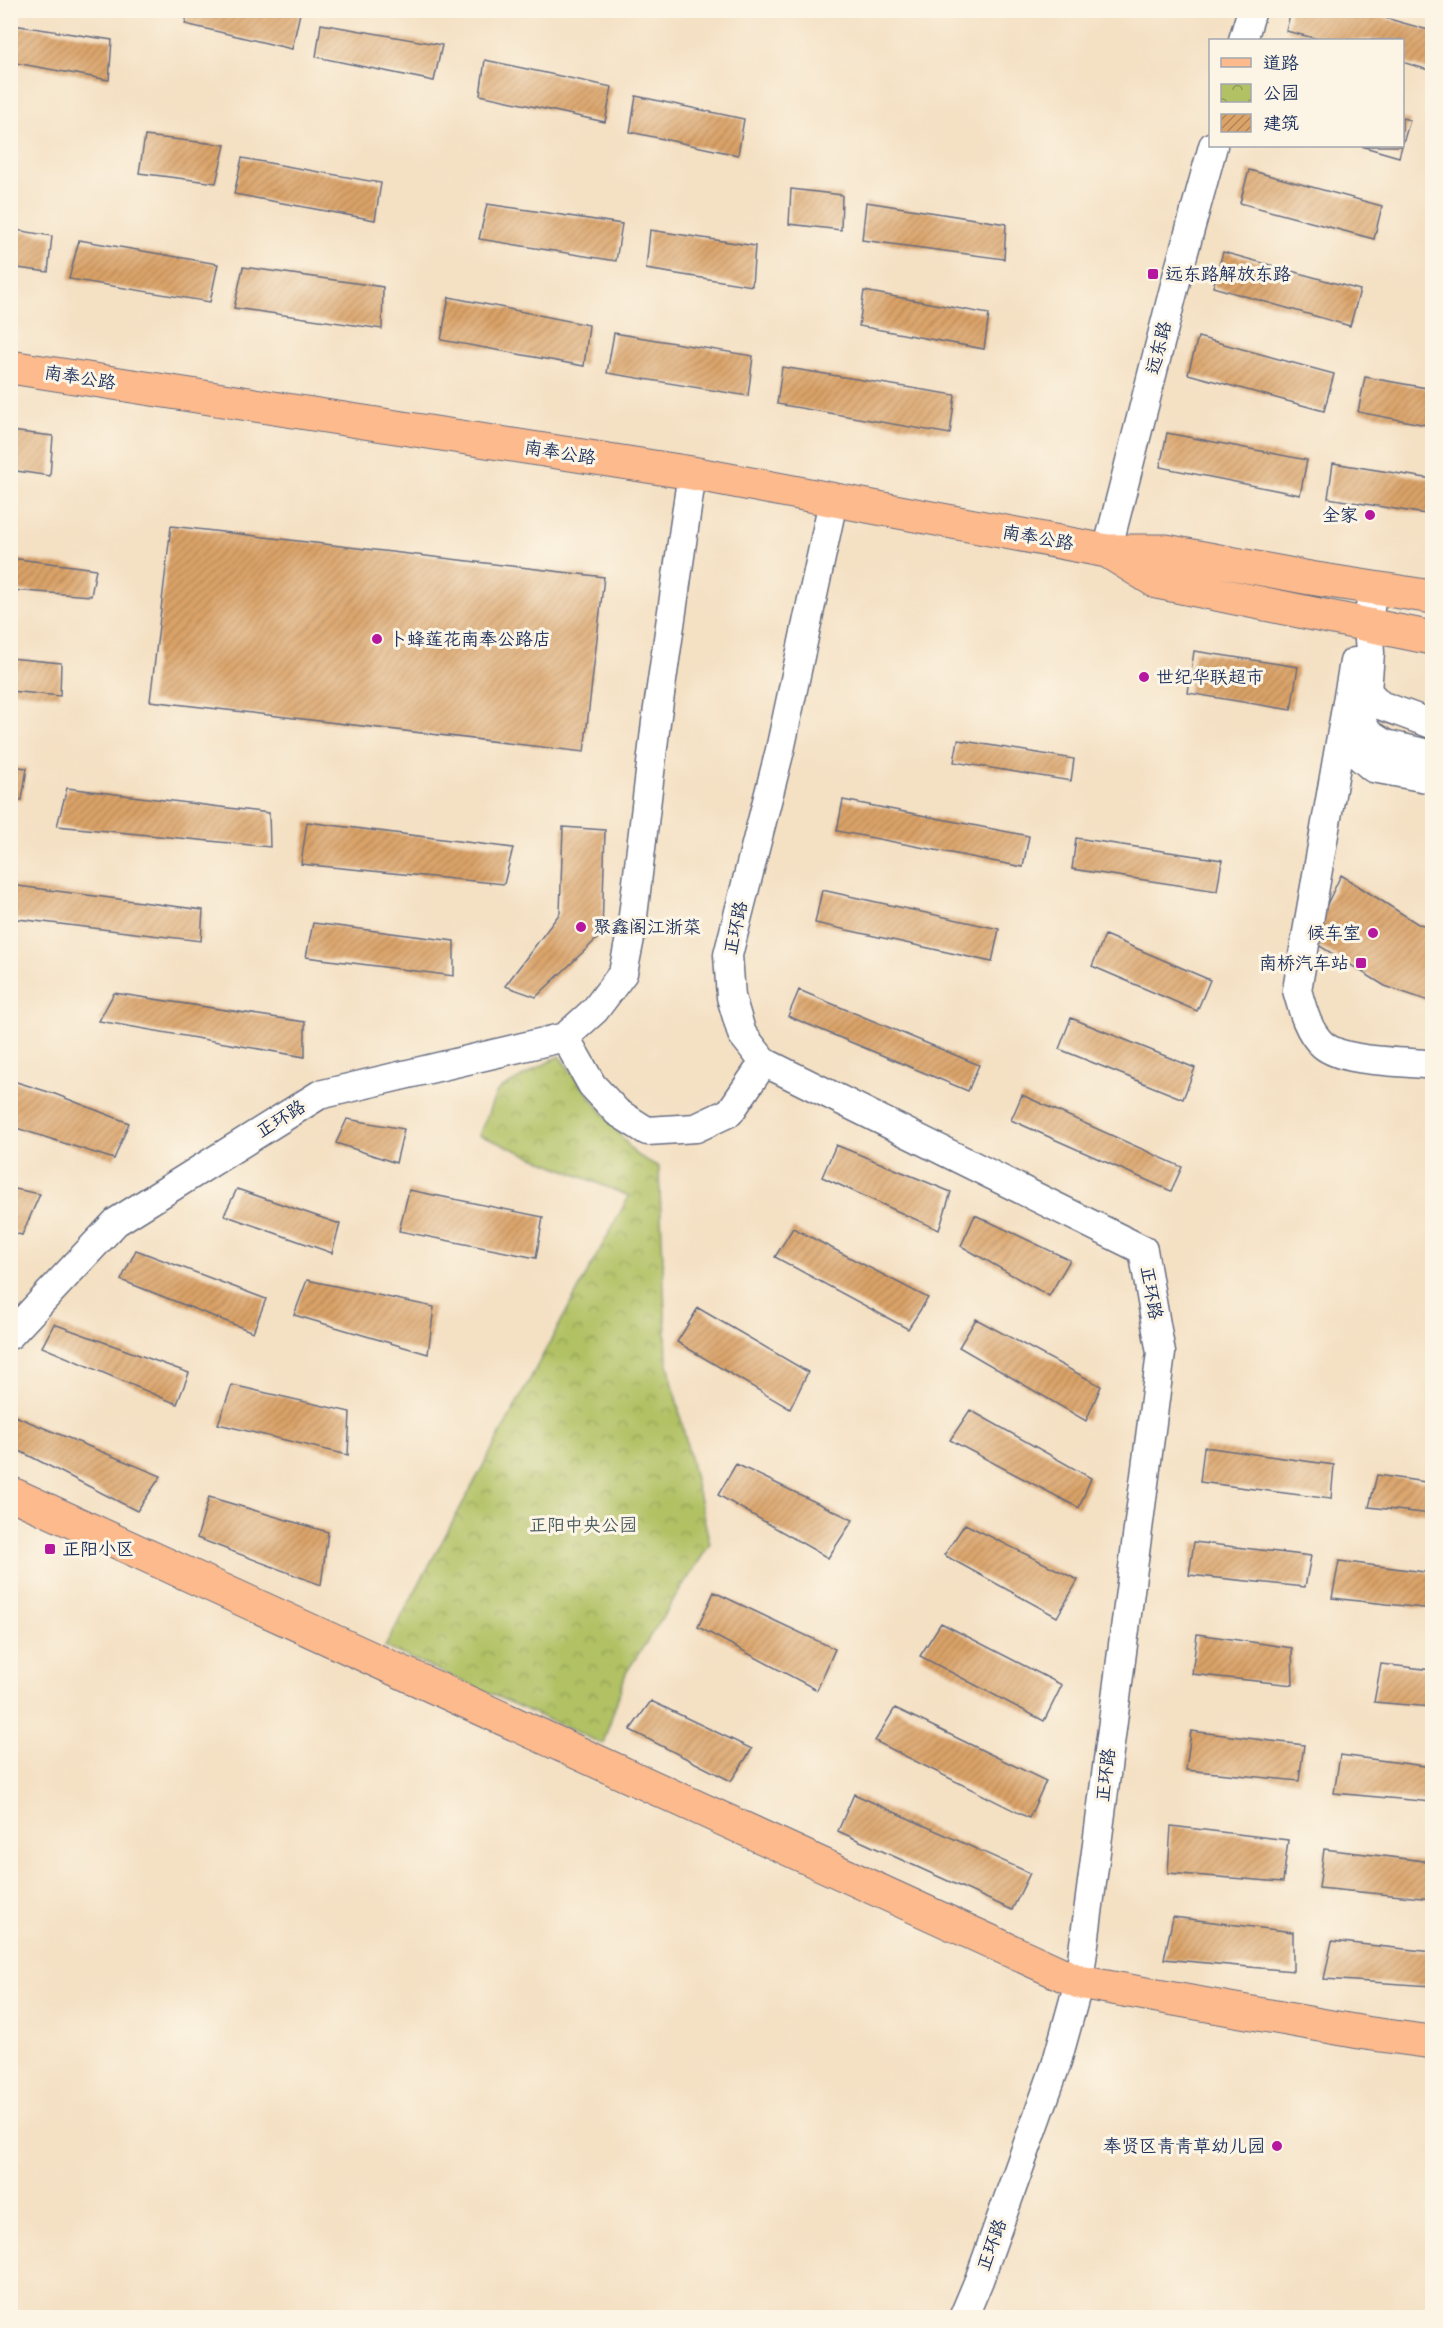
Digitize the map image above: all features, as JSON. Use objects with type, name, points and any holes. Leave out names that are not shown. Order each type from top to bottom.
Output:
[{"type":"main road","name":"南奉公路","points":[[10,367],[692,473],[1107,551],[1166,551],[1372,589],[1432,597]]},
{"type":"main road","name":"南奉公路","points":[[1107,551],[1157,582],[1368,627],[1432,638]]},
{"type":"main road","points":[[10,1493],[1079,1982],[1365,2033],[1432,2042]]},
{"type":"street","points":[[1243,39],[1252,10]]},
{"type":"street","name":"远东路","points":[[1107,551],[1213,147]]},
{"type":"street","name":"正环路","points":[[10,1335],[116,1222],[319,1095],[565,1037],[596,1010],[623,973],[631,933],[656,722],[692,473]]},
{"type":"street","name":"正环路","points":[[833,501],[780,750],[728,955],[731,997],[742,1034],[764,1062],[1143,1250],[1161,1353],[1079,1982],[1056,2065],[979,2280],[963,2318]]},
{"type":"street","points":[[1372,589],[1368,627],[1370,653],[1367,691],[1357,746],[1359,757],[1373,768],[1432,779]]},
{"type":"street","points":[[1368,627],[1354,662],[1297,990],[1305,1018],[1323,1045],[1341,1054],[1432,1065]]},
{"type":"street","points":[[1367,691],[1380,705],[1432,724]]},
{"type":"street","points":[[1361,722],[1369,734],[1385,744],[1432,755]]},
{"type":"street","points":[[565,1037],[592,1085],[617,1112],[647,1131],[696,1128],[730,1112],[764,1062]]},
{"type":"green space","name":"正阳中央公园","points":[[559,1056],[635,1154],[659,1167],[667,1359],[710,1544],[626,1673],[603,1744],[385,1647],[629,1196],[479,1135],[497,1091]]},
{"type":"building","points":[[188,10],[287,10],[300,13],[292,49],[185,24]]},
{"type":"building","points":[[1291,10],[1357,10],[1432,31],[1432,71],[1404,63],[1404,39],[1318,39],[1286,31]]},
{"type":"building","points":[[321,24],[442,45],[434,81],[316,57]]},
{"type":"building","points":[[13,25],[112,40],[109,80],[10,62]]},
{"type":"building","points":[[485,60],[612,87],[605,122],[480,95]]},
{"type":"building","points":[[636,96],[744,119],[738,155],[630,132]]},
{"type":"building","points":[[1404,118],[1410,120],[1404,140]]},
{"type":"building","points":[[145,136],[225,145],[216,183],[139,173]]},
{"type":"building","points":[[1364,147],[1402,147],[1399,157]]},
{"type":"building","points":[[242,158],[381,183],[375,220],[234,194]]},
{"type":"building","points":[[1249,170],[1382,206],[1374,239],[1240,203]]},
{"type":"building","points":[[791,189],[842,195],[841,230],[789,224]]},
{"type":"building","points":[[866,202],[1006,224],[1004,259],[862,240]]},
{"type":"building","points":[[487,204],[622,224],[616,261],[479,239]]},
{"type":"building","points":[[10,229],[52,236],[48,272],[10,267]]},
{"type":"building","points":[[650,230],[755,246],[752,286],[646,269]]},
{"type":"building","points":[[79,240],[218,264],[210,302],[69,279]]},
{"type":"building","points":[[1223,252],[1360,290],[1350,326],[1213,287]]},
{"type":"building","points":[[243,267],[383,287],[382,329],[234,308]]},
{"type":"building","points":[[864,291],[989,314],[984,349],[859,326]]},
{"type":"building","points":[[449,297],[589,325],[584,366],[441,340]]},
{"type":"building","points":[[614,333],[753,356],[748,396],[607,373]]},
{"type":"building","points":[[1198,337],[1334,374],[1324,411],[1188,374]]},
{"type":"building","points":[[782,367],[955,395],[950,434],[777,404]]},
{"type":"building","points":[[1365,377],[1432,389],[1432,426],[1358,412]]},
{"type":"building","points":[[10,431],[53,436],[50,476],[10,470]]},
{"type":"building","points":[[1167,433],[1307,460],[1300,495],[1160,467]]},
{"type":"building","points":[[1333,463],[1432,479],[1432,515],[1328,498]]},
{"type":"building","name":"卜蜂莲花南奉公路店","points":[[171,526],[604,577],[584,752],[150,701]]},
{"type":"building","points":[[10,558],[96,569],[91,596],[10,590]]},
{"type":"building","points":[[1194,651],[1298,667],[1291,710],[1188,693]]},
{"type":"building","points":[[10,658],[61,663],[60,696],[10,691]]},
{"type":"building","points":[[958,740],[1074,759],[1071,781],[954,762]]},
{"type":"building","points":[[10,766],[27,768],[22,800],[10,799]]},
{"type":"building","points":[[67,788],[269,813],[270,847],[57,826]]},
{"type":"building","points":[[843,800],[1029,836],[1023,867],[837,831]]},
{"type":"building","points":[[307,822],[513,848],[504,884],[301,864]]},
{"type":"building","points":[[563,827],[605,830],[602,934],[536,997],[505,986],[560,913]]},
{"type":"building","points":[[1076,838],[1222,860],[1217,891],[1072,869]]},
{"type":"building","name":"候车室","points":[[1341,875],[1418,924],[1432,926],[1432,1002],[1385,986],[1310,940]]},
{"type":"building","points":[[10,885],[203,910],[201,941],[10,918]]},
{"type":"building","points":[[822,890],[999,929],[992,962],[815,923]]},
{"type":"building","points":[[313,923],[454,941],[454,976],[306,957]]},
{"type":"building","points":[[1105,935],[1210,980],[1197,1011],[1092,966]]},
{"type":"building","points":[[799,990],[979,1065],[968,1091],[788,1016]]},
{"type":"building","points":[[114,993],[305,1022],[305,1057],[99,1021]]},
{"type":"building","points":[[1071,1018],[1195,1068],[1183,1099],[1059,1049]]},
{"type":"building","points":[[10,1080],[55,1094],[129,1123],[114,1159],[10,1126]]},
{"type":"building","points":[[1022,1095],[1182,1167],[1171,1191],[1011,1120]]},
{"type":"building","points":[[347,1119],[404,1129],[396,1163],[336,1143]]},
{"type":"building","points":[[836,1145],[951,1192],[939,1230],[822,1177]]},
{"type":"building","points":[[10,1188],[40,1194],[22,1235],[10,1232]]},
{"type":"building","points":[[237,1189],[340,1224],[332,1253],[224,1215]]},
{"type":"building","points":[[409,1190],[543,1217],[536,1258],[399,1231]]},
{"type":"building","points":[[975,1215],[1070,1260],[1049,1296],[961,1246]]},
{"type":"building","points":[[793,1228],[928,1298],[908,1329],[775,1257]]},
{"type":"building","points":[[136,1250],[266,1299],[253,1332],[121,1280]]},
{"type":"building","points":[[307,1280],[434,1307],[428,1354],[294,1315]]},
{"type":"building","points":[[698,1308],[808,1372],[790,1409],[677,1342]]},
{"type":"building","points":[[976,1319],[1101,1386],[1086,1421],[959,1347]]},
{"type":"building","points":[[54,1324],[189,1373],[177,1404],[42,1347]]},
{"type":"building","points":[[232,1385],[350,1412],[348,1455],[218,1424]]},
{"type":"building","points":[[970,1410],[1091,1478],[1079,1508],[950,1440]]},
{"type":"building","points":[[10,1414],[161,1476],[137,1511],[10,1446]]},
{"type":"building","points":[[1204,1447],[1334,1465],[1331,1499],[1200,1482]]},
{"type":"building","points":[[736,1464],[853,1520],[828,1558],[718,1495]]},
{"type":"building","points":[[1377,1475],[1432,1483],[1432,1514],[1369,1507]]},
{"type":"building","points":[[209,1497],[328,1532],[321,1585],[197,1538]]},
{"type":"building","points":[[965,1524],[1078,1580],[1057,1617],[944,1555]]},
{"type":"building","points":[[1194,1542],[1311,1556],[1305,1587],[1189,1575]]},
{"type":"building","points":[[1339,1561],[1432,1573],[1432,1609],[1332,1598]]},
{"type":"building","points":[[714,1592],[835,1649],[817,1690],[698,1627]]},
{"type":"building","points":[[941,1623],[1062,1685],[1044,1721],[920,1656]]},
{"type":"building","points":[[1197,1634],[1292,1648],[1293,1685],[1192,1674]]},
{"type":"building","points":[[1381,1664],[1432,1670],[1432,1707],[1374,1702]]},
{"type":"building","points":[[651,1701],[752,1749],[731,1781],[630,1730]]},
{"type":"building","points":[[895,1708],[1046,1781],[1029,1818],[875,1741]]},
{"type":"building","points":[[1191,1731],[1304,1745],[1299,1781],[1186,1770]]},
{"type":"building","points":[[1340,1755],[1432,1767],[1432,1802],[1334,1793]]},
{"type":"building","points":[[854,1794],[1030,1873],[1012,1910],[838,1831]]},
{"type":"building","points":[[1171,1826],[1288,1840],[1283,1882],[1168,1873]]},
{"type":"building","points":[[1324,1849],[1432,1862],[1432,1899],[1319,1888]]},
{"type":"building","points":[[1173,1917],[1293,1932],[1293,1971],[1164,1959]]},
{"type":"building","points":[[1332,1941],[1432,1952],[1432,1986],[1324,1979]]},
{"type":"place","name":"远东路解放东路","points":[[1153,274]]},
{"type":"place","name":"全家","points":[[1370,515]]},
{"type":"place","name":"卜蜂莲花南奉公路店","points":[[377,639]]},
{"type":"place","name":"世纪华联超市","points":[[1144,677]]},
{"type":"place","name":"聚鑫阁江浙菜","points":[[581,927]]},
{"type":"place","name":"候车室","points":[[1373,933]]},
{"type":"place","name":"南桥汽车站","points":[[1361,963]]},
{"type":"place","name":"正阳小区","points":[[50,1549]]},
{"type":"place","name":"奉贤区青青草幼儿园","points":[[1277,2146]]}]
